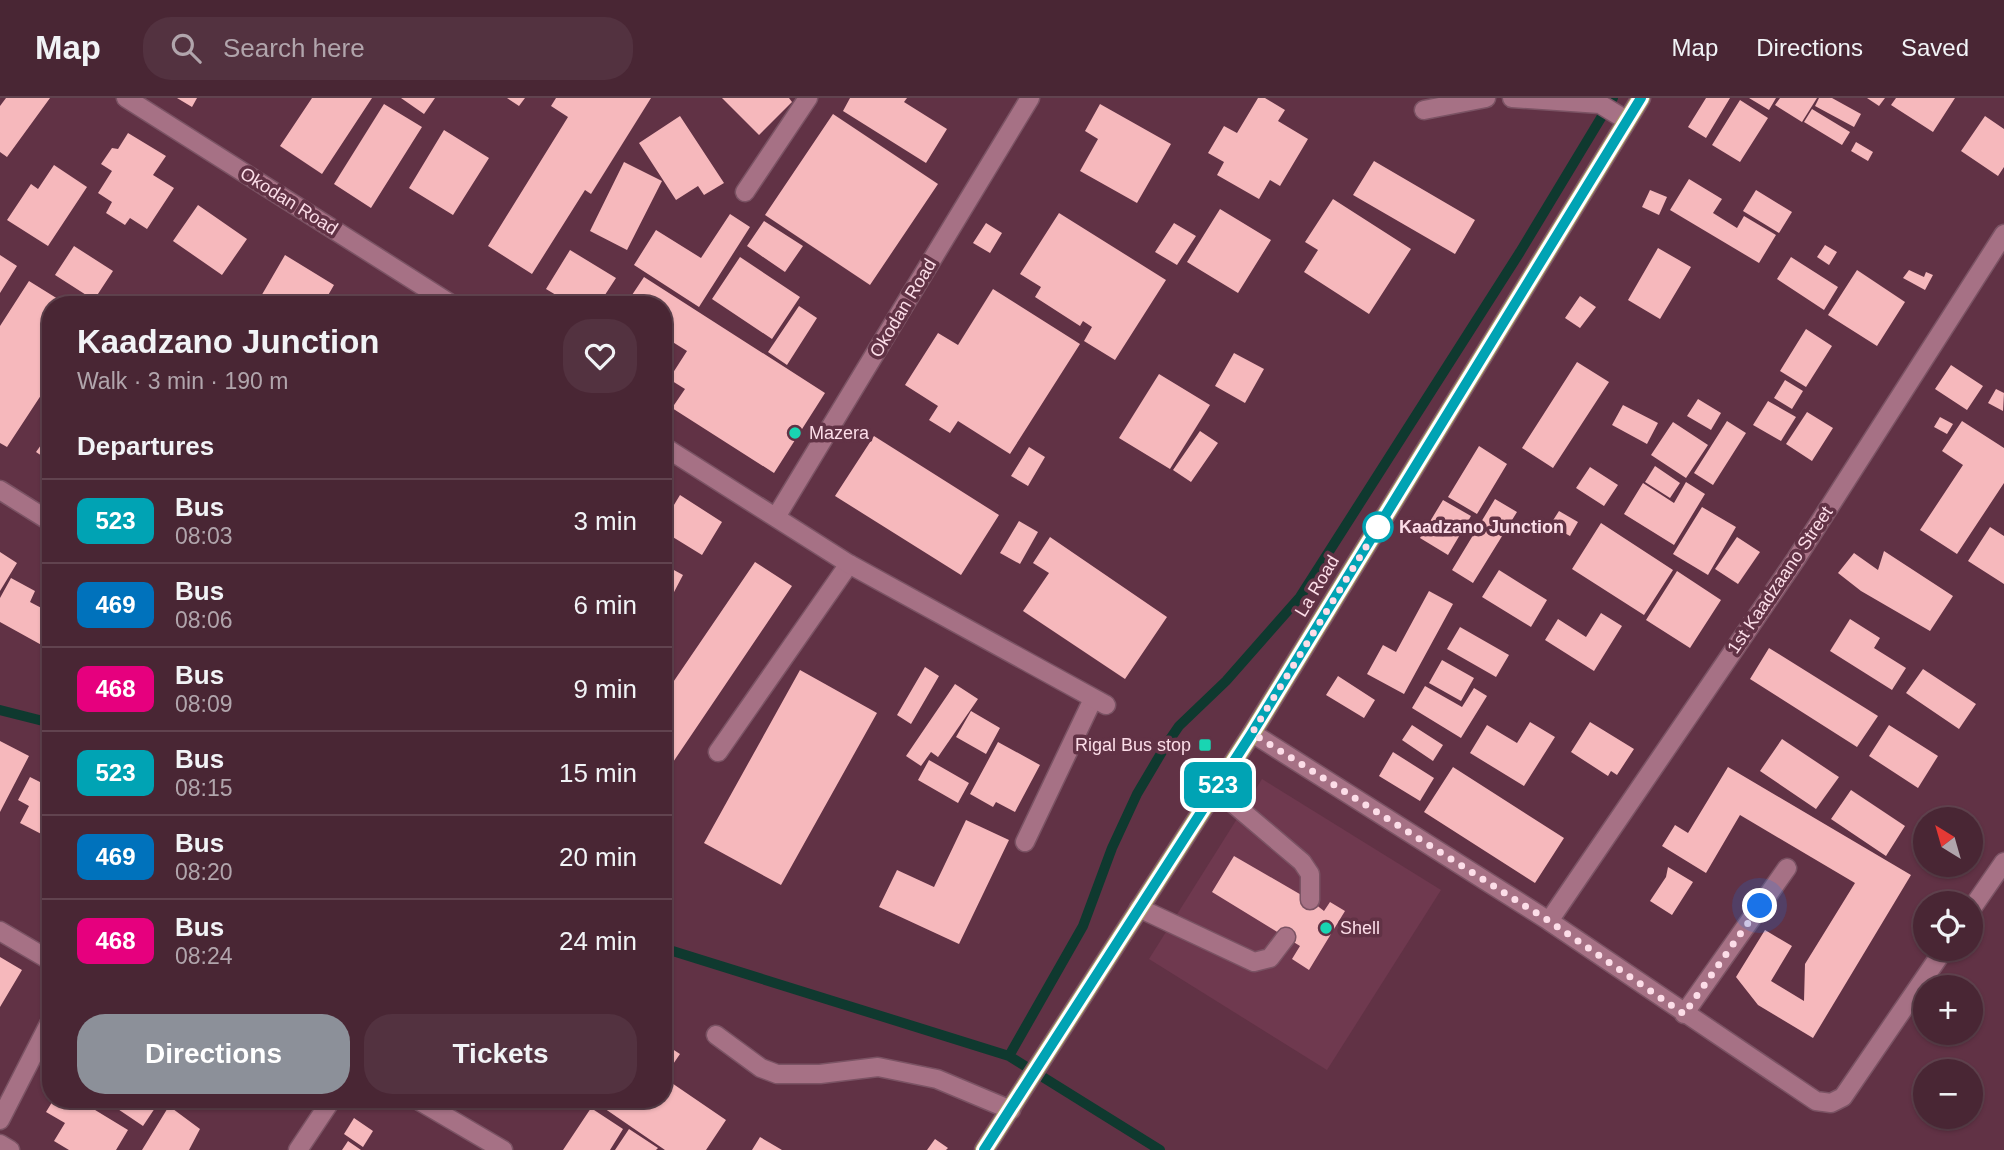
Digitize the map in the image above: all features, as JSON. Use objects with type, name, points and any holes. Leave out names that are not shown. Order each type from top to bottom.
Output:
[{"type":"main road","name":"La Road","points":[[984,1150],[1252,733],[1641,98]]},
{"type":"street","name":"Okodan Road","points":[[126,98],[438,296]]},
{"type":"street","points":[[745,192],[808,98]]},
{"type":"street","name":"Okodan Road","points":[[776,517],[1030,98]]},
{"type":"street","points":[[1424,110],[1486,98]]},
{"type":"street","points":[[1512,98],[1605,107],[1626,120]]},
{"type":"street","name":"1st Kaadzaano Street","points":[[1549,921],[1796,559],[2004,234]]},
{"type":"street","points":[[672,457],[776,517],[849,564],[1100,702],[1025,842]]},
{"type":"street","points":[[0,490],[42,516]]},
{"type":"street","points":[[718,752],[849,564]]},
{"type":"street","points":[[1252,733],[1549,921],[1816,1101],[1831,1103],[1843,1097],[1936,961]]},
{"type":"street","points":[[1216,789],[1303,862],[1310,873],[1310,900]]},
{"type":"street","points":[[1983,892],[2004,862]]},
{"type":"street","points":[[1684,1014],[1787,868]]},
{"type":"street","points":[[1139,908],[1254,962],[1270,958],[1286,937]]},
{"type":"street","points":[[0,931],[42,956]]},
{"type":"street","points":[[716,1035],[761,1068],[777,1074],[820,1074],[878,1067],[937,1079],[1011,1110]]},
{"type":"street","points":[[0,1120],[42,1038]]},
{"type":"street","points":[[298,1150],[326,1108]]},
{"type":"street","points":[[431,1108],[503,1150]]},
{"type":"street","points":[[0,1144],[9,1150]]},
{"type":"shaded area","points":[[1262,779],[1441,890],[1327,1070],[1149,959]]},
{"type":"building","points":[[6,98],[50,98],[7,157],[0,152],[0,106]]},
{"type":"building","points":[[177,98],[197,98],[192,107]]},
{"type":"building","points":[[312,98],[372,98],[322,174],[280,146]]},
{"type":"building","points":[[401,98],[435,98],[424,114]]},
{"type":"building","points":[[507,98],[525,98],[519,106]]},
{"type":"building","points":[[556,98],[651,98],[591,194],[585,190],[532,274],[488,246],[568,117],[551,106]]},
{"type":"building","points":[[722,98],[789,98],[792,102],[759,135]]},
{"type":"building","points":[[850,98],[907,98],[904,102],[947,129],[926,163],[843,111]]},
{"type":"building","points":[[1258,98],[1265,98],[1285,110],[1278,121],[1308,139],[1280,186],[1270,180],[1259,199],[1217,175],[1224,162],[1208,153],[1224,126],[1237,133]]},
{"type":"building","points":[[1706,98],[1730,98],[1706,138],[1688,127]]},
{"type":"building","points":[[1749,98],[1776,98],[1769,110]]},
{"type":"building","points":[[1780,98],[1817,98],[1802,122],[1775,105]]},
{"type":"building","points":[[1819,98],[1832,98],[1861,114],[1854,127],[1815,106]]},
{"type":"building","points":[[1867,98],[1885,98],[1879,106]]},
{"type":"building","points":[[1896,98],[1955,98],[1933,132],[1891,105]]},
{"type":"building","points":[[1740,100],[1768,118],[1740,162],[1712,145]]},
{"type":"building","points":[[384,104],[422,127],[371,208],[334,184]]},
{"type":"building","points":[[1100,104],[1171,144],[1137,203],[1080,171],[1098,139],[1085,131]]},
{"type":"building","points":[[1812,109],[1850,132],[1842,145],[1804,122]]},
{"type":"building","points":[[833,114],[938,184],[870,285],[765,215]]},
{"type":"building","points":[[680,116],[724,183],[704,195],[698,186],[676,200],[639,143]]},
{"type":"building","points":[[1985,116],[2004,129],[2004,167],[1998,176],[1961,151]]},
{"type":"building","points":[[444,130],[489,158],[453,215],[409,188]]},
{"type":"building","points":[[128,133],[166,156],[153,175],[174,188],[147,229],[130,218],[125,225],[106,213],[112,202],[98,193],[112,171],[101,164],[112,148],[118,149]]},
{"type":"building","points":[[1856,142],[1873,152],[1868,161],[1851,151]]},
{"type":"building","points":[[1374,161],[1475,220],[1455,254],[1353,195]]},
{"type":"building","points":[[624,162],[662,181],[627,250],[590,231]]},
{"type":"building","points":[[54,165],[87,187],[48,246],[7,220],[31,184],[38,189]]},
{"type":"building","points":[[1689,179],[1722,199],[1713,213],[1737,228],[1744,216],[1776,235],[1759,263],[1670,210]]},
{"type":"building","points":[[1650,190],[1667,197],[1659,215],[1642,207]]},
{"type":"building","points":[[1756,190],[1792,212],[1779,233],[1743,211]]},
{"type":"building","points":[[1333,199],[1411,249],[1369,314],[1304,272],[1318,250],[1305,242]]},
{"type":"building","points":[[198,205],[247,239],[222,275],[173,241]]},
{"type":"building","points":[[1220,209],[1271,240],[1238,293],[1187,262]]},
{"type":"building","points":[[1059,213],[1166,280],[1115,360],[1084,341],[1092,327],[1083,321],[1080,326],[1035,297],[1041,287],[1020,274]]},
{"type":"building","points":[[730,214],[750,227],[699,307],[634,265],[656,230],[701,258]]},
{"type":"building","points":[[764,221],[803,246],[785,272],[747,246]]},
{"type":"building","points":[[986,223],[1002,233],[990,253],[973,243]]},
{"type":"building","points":[[1174,223],[1196,236],[1177,265],[1155,252]]},
{"type":"building","points":[[1825,245],[1837,252],[1829,265],[1817,257]]},
{"type":"building","points":[[74,246],[113,271],[97,296],[88,296],[55,275]]},
{"type":"building","points":[[1658,248],[1691,267],[1660,319],[1628,300]]},
{"type":"building","points":[[570,250],[616,278],[604,296],[558,296],[546,289]]},
{"type":"building","points":[[0,255],[17,266],[0,293]]},
{"type":"building","points":[[285,255],[334,285],[328,296],[261,296]]},
{"type":"building","points":[[740,257],[800,297],[772,339],[712,299]]},
{"type":"building","points":[[1791,257],[1838,287],[1824,310],[1777,279]]},
{"type":"building","points":[[1857,270],[1905,302],[1877,346],[1828,315]]},
{"type":"building","points":[[1909,270],[1924,277],[1926,272],[1933,275],[1925,290],[1903,278]]},
{"type":"building","points":[[644,277],[825,393],[774,473],[672,408],[685,389],[672,381],[672,374],[687,351],[672,342],[672,296],[631,296]]},
{"type":"building","points":[[29,281],[53,296],[42,296],[42,394],[7,447],[0,443],[0,326]]},
{"type":"building","points":[[993,289],[1080,344],[1010,454],[958,421],[950,433],[929,420],[938,406],[905,385],[938,333],[958,345]]},
{"type":"building","points":[[1580,296],[1596,307],[1580,328],[1565,318]]},
{"type":"building","points":[[799,306],[817,318],[787,365],[768,352]]},
{"type":"building","points":[[1806,329],[1832,346],[1806,387],[1780,371]]},
{"type":"building","points":[[1234,353],[1264,369],[1245,403],[1215,386]]},
{"type":"building","points":[[1577,362],[1609,382],[1553,468],[1522,448]]},
{"type":"building","points":[[1951,365],[1983,386],[1967,410],[1935,389]]},
{"type":"building","points":[[1159,374],[1210,405],[1170,469],[1119,438]]},
{"type":"building","points":[[1785,380],[1803,391],[1792,409],[1774,398]]},
{"type":"building","points":[[1996,389],[2004,393],[2003,411],[1988,403]]},
{"type":"building","points":[[1698,399],[1721,413],[1711,430],[1687,416]]},
{"type":"building","points":[[1768,401],[1796,417],[1781,441],[1753,425]]},
{"type":"building","points":[[1623,405],[1658,423],[1647,444],[1612,425]]},
{"type":"building","points":[[1807,412],[1833,428],[1812,461],[1786,444]]},
{"type":"building","points":[[1940,417],[1953,424],[1947,434],[1934,427]]},
{"type":"building","points":[[1727,421],[1746,433],[1713,485],[1694,473]]},
{"type":"building","points":[[1962,421],[2004,448],[2004,483],[1957,554],[1920,530],[1963,465],[1942,451]]},
{"type":"building","points":[[1673,422],[1708,445],[1686,478],[1651,455]]},
{"type":"building","points":[[1200,431],[1218,443],[1191,482],[1173,470]]},
{"type":"building","points":[[874,436],[999,515],[961,575],[835,496]]},
{"type":"building","points":[[42,444],[42,456],[36,452]]},
{"type":"building","points":[[1479,446],[1507,464],[1477,514],[1448,497]]},
{"type":"building","points":[[1029,447],[1045,457],[1028,486],[1011,476]]},
{"type":"building","points":[[1655,466],[1680,483],[1670,498],[1645,482]]},
{"type":"building","points":[[1590,467],[1618,485],[1604,506],[1576,488]]},
{"type":"building","points":[[1686,482],[1705,494],[1674,545],[1624,514],[1643,483],[1674,503]]},
{"type":"building","points":[[680,495],[722,522],[702,555],[672,537],[672,508]]},
{"type":"building","points":[[1495,499],[1517,512],[1473,583],[1452,570]]},
{"type":"building","points":[[1443,500],[1471,516],[1448,555],[1420,538]]},
{"type":"building","points":[[1702,507],[1736,527],[1708,575],[1673,554]]},
{"type":"building","points":[[1559,511],[1578,522],[1570,536],[1550,525]]},
{"type":"building","points":[[1019,521],[1038,532],[1020,564],[1000,553]]},
{"type":"building","points":[[1601,523],[1673,570],[1644,615],[1572,569]]},
{"type":"building","points":[[1990,527],[2004,536],[2004,584],[1968,561]]},
{"type":"building","points":[[1050,537],[1167,617],[1125,679],[1023,611],[1049,573],[1033,563]]},
{"type":"building","points":[[1737,537],[1760,552],[1738,584],[1715,569]]},
{"type":"building","points":[[1884,551],[1953,596],[1930,631],[1861,591],[1838,573],[1854,553],[1878,570]]},
{"type":"building","points":[[0,552],[17,563],[0,591]]},
{"type":"building","points":[[755,562],[792,586],[672,764],[672,684]]},
{"type":"building","points":[[672,569],[683,575],[672,596]]},
{"type":"building","points":[[1499,570],[1547,600],[1531,627],[1482,597]]},
{"type":"building","points":[[1677,571],[1721,600],[1690,648],[1646,620]]},
{"type":"building","points":[[11,578],[35,591],[30,602],[42,608],[42,645],[0,622],[0,598]]},
{"type":"building","points":[[1429,591],[1453,604],[1404,694],[1367,674],[1383,645],[1396,652]]},
{"type":"building","points":[[1601,613],[1622,626],[1594,671],[1545,640],[1558,619],[1586,637]]},
{"type":"building","points":[[1850,619],[1880,638],[1874,648],[1906,668],[1892,690],[1830,651]]},
{"type":"building","points":[[1460,627],[1509,655],[1496,677],[1447,649]]},
{"type":"building","points":[[1769,648],[1878,716],[1857,747],[1750,679]]},
{"type":"building","points":[[1442,660],[1474,678],[1461,701],[1429,683]]},
{"type":"building","points":[[925,667],[939,676],[911,724],[897,715]]},
{"type":"building","points":[[1923,669],[1976,704],[1959,729],[1906,693]]},
{"type":"building","points":[[800,670],[877,713],[781,885],[704,843]]},
{"type":"building","points":[[1338,676],[1375,700],[1364,718],[1326,695]]},
{"type":"building","points":[[955,684],[978,699],[938,757],[931,752],[921,766],[906,756]]},
{"type":"building","points":[[1425,686],[1462,707],[1474,688],[1487,696],[1461,738],[1412,708]]},
{"type":"building","points":[[971,711],[1000,728],[986,754],[956,737]]},
{"type":"building","points":[[1530,722],[1555,737],[1524,786],[1470,753],[1487,725],[1517,743]]},
{"type":"building","points":[[1590,722],[1634,749],[1617,775],[1611,771],[1608,776],[1571,752]]},
{"type":"building","points":[[1412,725],[1443,745],[1433,761],[1402,740]]},
{"type":"building","points":[[1889,725],[1938,756],[1918,788],[1869,756]]},
{"type":"building","points":[[1782,739],[1839,777],[1816,809],[1760,771]]},
{"type":"building","points":[[0,741],[29,756],[0,812]]},
{"type":"building","points":[[998,742],[1040,765],[1015,812],[996,802],[993,807],[970,794]]},
{"type":"building","points":[[1393,752],[1434,778],[1420,801],[1379,776]]},
{"type":"building","points":[[929,760],[969,783],[958,803],[918,780]]},
{"type":"building","points":[[1453,767],[1564,838],[1535,883],[1424,812]]},
{"type":"building","points":[[1728,767],[1911,875],[1813,1038],[1758,1005],[1736,977],[1765,930],[1792,946],[1771,981],[1804,1001],[1805,964],[1855,883],[1740,815],[1706,873],[1662,846],[1675,825],[1688,833]]},
{"type":"building","points":[[30,777],[42,783],[42,834],[20,823],[29,806],[18,800]]},
{"type":"building","points":[[1851,790],[1905,826],[1886,856],[1831,819]]},
{"type":"building","points":[[966,820],[1009,840],[959,944],[879,907],[897,870],[934,887]]},
{"type":"building","points":[[1234,856],[1324,911],[1330,902],[1345,911],[1309,970],[1292,959],[1300,946],[1212,892]]},
{"type":"building","points":[[1668,867],[1693,882],[1672,915],[1650,901],[1666,877]]},
{"type":"building","points":[[0,957],[22,970],[0,1007]]},
{"type":"building","points":[[672,1049],[680,1054],[672,1066]]},
{"type":"building","points":[[672,1083],[726,1120],[706,1150],[665,1150],[604,1108],[672,1108]]},
{"type":"building","points":[[48,1108],[92,1108],[128,1130],[116,1150],[69,1150],[54,1141],[65,1123],[46,1112]]},
{"type":"building","points":[[116,1108],[155,1108],[143,1126]]},
{"type":"building","points":[[168,1108],[172,1108],[200,1129],[189,1150],[142,1150]]},
{"type":"building","points":[[591,1108],[623,1129],[610,1150],[563,1150]]},
{"type":"building","points":[[354,1118],[373,1131],[363,1147],[344,1134]]},
{"type":"building","points":[[629,1129],[658,1148],[615,1150]]},
{"type":"building","points":[[760,1137],[782,1150],[752,1150]]},
{"type":"building","points":[[935,1139],[948,1148],[927,1150]]},
{"type":"building","points":[[348,1141],[361,1150],[342,1150]]},
{"type":"waterway","points":[[1009,1056],[1083,926],[1112,848],[1137,794],[1166,745],[1179,726],[1226,681],[1300,597],[1520,252],[1613,98]]},
{"type":"waterway","points":[[0,710],[42,721]]},
{"type":"waterway","points":[[672,951],[1009,1056],[1160,1150]]},
{"type":"bus line","name":"523","points":[[984,1150],[1252,733],[1641,98]]},
{"type":"place","name":"Mazera","points":[[795,433]]},
{"type":"place","name":"Kaadzano Junction","points":[[1378,527]]},
{"type":"place","name":"Rigal Bus stop","points":[[1205,745]]},
{"type":"place","name":"Shell","points":[[1326,928]]},
{"type":"route","points":[[1378,527],[1382,521],[1252,733],[1549,921],[1684,1014],[1760,906]]}]
